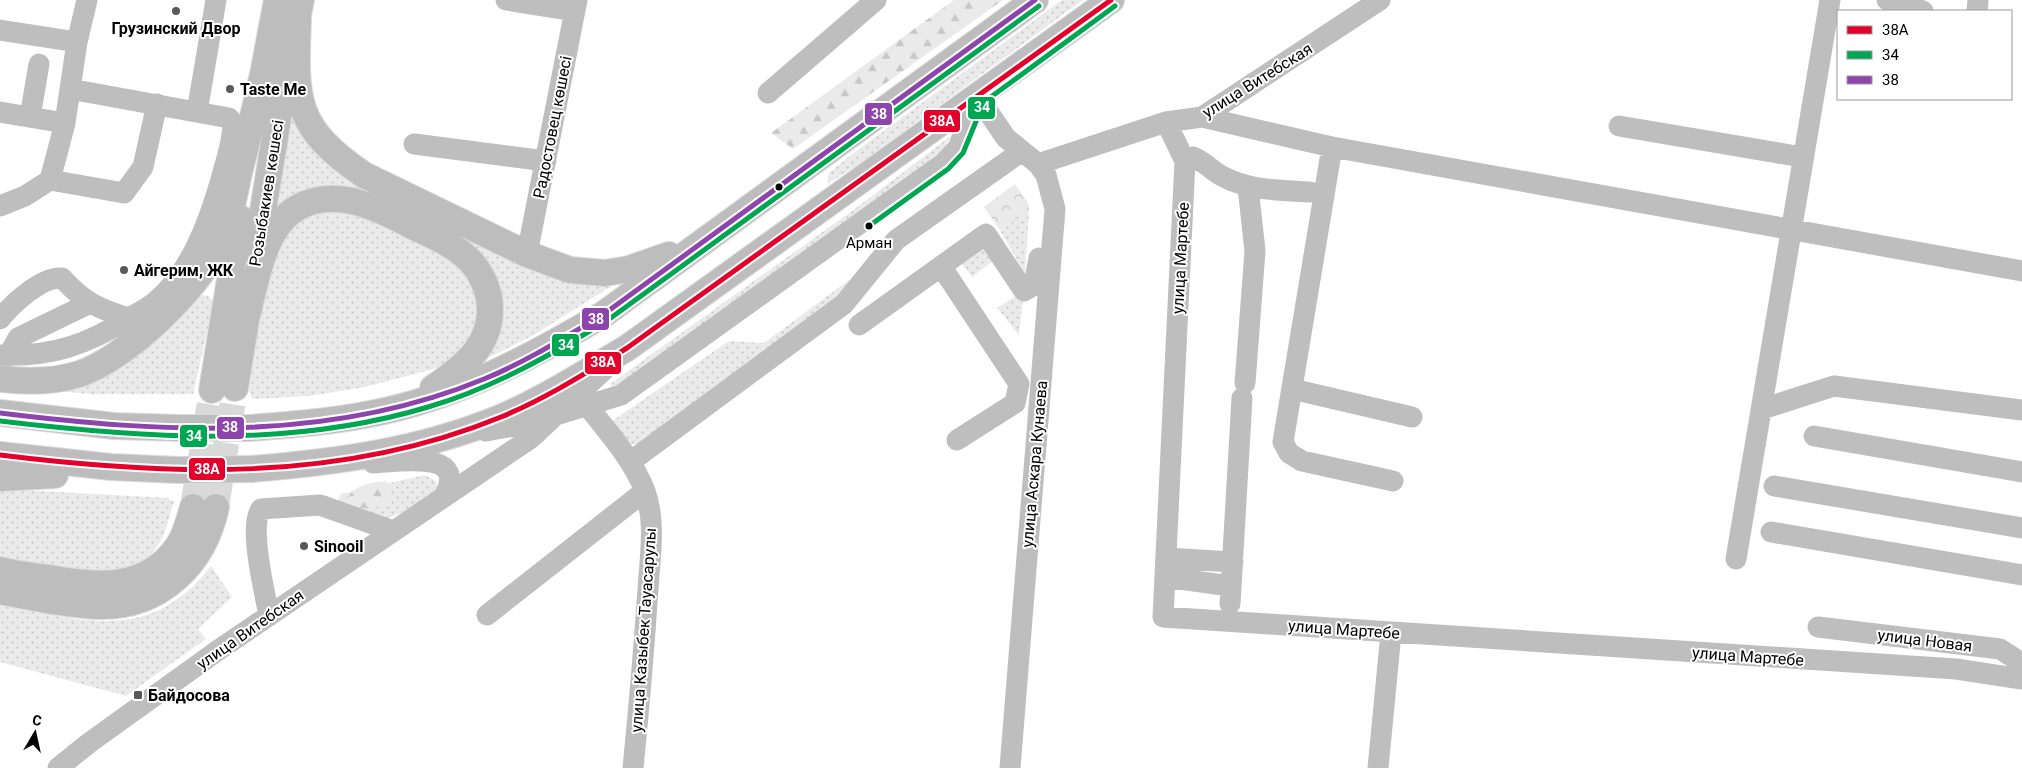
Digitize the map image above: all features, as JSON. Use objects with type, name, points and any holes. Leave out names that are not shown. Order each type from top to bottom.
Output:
[{"type":"main road","points":[[3,363],[49,380],[79,374],[104,363],[170,309],[194,284],[210,262],[229,216],[264,70],[277,0]]},
{"type":"main road","points":[[0,413],[114,426],[249,428],[312,423],[370,414],[423,401],[484,379],[543,350],[604,314],[1035,0]]},
{"type":"main road","points":[[0,478],[178,470],[251,469],[317,464],[379,455],[435,441],[508,414],[563,387],[627,348],[978,98],[1111,0]]},
{"type":"main road","points":[[300,9],[296,76],[299,93],[311,126],[322,142],[340,159],[364,175],[527,254],[570,270],[605,273],[629,269],[696,246]]},
{"type":"main road","name":"Розыбакиев көшесі","points":[[264,70],[224,389],[246,319],[282,94],[300,9]]},
{"type":"main road","points":[[246,319],[272,236],[284,219],[297,208],[313,201],[331,198],[363,204],[429,234],[465,256],[478,271],[487,288],[490,305],[489,324],[484,340],[468,362],[433,388],[408,401],[370,414]]},
{"type":"main road","points":[[0,455],[111,467],[178,470]]},
{"type":"main road","points":[[0,570],[99,585],[119,584],[138,578],[155,569],[169,558],[185,532],[205,507],[209,532],[197,556],[184,572],[167,587],[146,598],[123,604],[100,606],[0,591]]},
{"type":"street","points":[[50,180],[65,123],[77,42],[87,0]]},
{"type":"street","points":[[197,112],[216,0]]},
{"type":"street","points":[[506,0],[575,5]]},
{"type":"street","points":[[768,93],[876,0]]},
{"type":"street","name":"улица Витебская","points":[[1038,164],[1166,122],[1202,117],[1380,0]]},
{"type":"street","points":[[1736,559],[1762,410],[1802,157],[1830,0]]},
{"type":"street","points":[[1887,0],[1920,10]]},
{"type":"street","name":"Радостовец көшесі","points":[[527,254],[575,5]]},
{"type":"street","points":[[0,30],[77,42]]},
{"type":"street","points":[[30,117],[39,64]]},
{"type":"street","points":[[3,363],[82,344],[155,302],[171,285],[195,248],[210,219],[233,134],[233,123],[229,118],[70,89]]},
{"type":"street","points":[[978,98],[1006,138],[1038,164]]},
{"type":"street","points":[[583,400],[621,395],[944,163],[958,148],[978,98]]},
{"type":"street","points":[[0,206],[24,196],[50,180],[124,193],[143,167],[157,104]]},
{"type":"street","points":[[0,112],[65,123]]},
{"type":"street","points":[[1202,117],[1332,146],[2022,271]]},
{"type":"street","name":"улица Мартебе","points":[[1166,122],[1185,161],[1163,616],[1956,670],[2022,679]]},
{"type":"street","points":[[1619,126],[1802,157]]},
{"type":"street","points":[[414,144],[546,161]]},
{"type":"street","points":[[1332,146],[1283,442],[1289,453],[1302,461],[1393,481]]},
{"type":"street","points":[[630,462],[844,304],[896,240],[1022,151]]},
{"type":"street","points":[[1185,161],[1193,158],[1203,161],[1222,176],[1248,187],[1310,192]]},
{"type":"street","name":"улица Аскара Кунаева","points":[[1010,768],[1055,209],[1046,175],[1038,164]]},
{"type":"street","points":[[1165,567],[1230,595],[1256,251],[1248,187]]},
{"type":"street","points":[[859,325],[986,234],[1024,291],[1034,286],[1051,192]]},
{"type":"street","points":[[941,266],[1019,384],[1015,403],[957,440]]},
{"type":"street","points":[[0,319],[22,296],[55,277],[62,278],[80,297],[99,309],[129,318]]},
{"type":"street","points":[[3,363],[18,338],[90,303]]},
{"type":"street","name":"улица Витебская","points":[[58,768],[89,743],[269,616],[531,438],[555,416],[583,400],[627,348]]},
{"type":"street","points":[[1762,410],[1834,386],[2022,410]]},
{"type":"street","points":[[1292,389],[1412,417]]},
{"type":"street","name":"улица Казыбек Тауасарулы","points":[[583,400],[630,462],[645,491],[651,534],[645,635],[633,768]]},
{"type":"street","points":[[435,441],[530,423],[555,416]]},
{"type":"street","points":[[1814,436],[2022,472]]},
{"type":"street","points":[[317,464],[432,461],[442,464],[451,477],[445,495]]},
{"type":"street","points":[[1774,486],[2022,528]]},
{"type":"street","points":[[486,615],[645,491]]},
{"type":"street","points":[[269,616],[256,530],[256,515],[261,509],[320,505],[393,531]]},
{"type":"street","points":[[1771,532],[2022,575]]},
{"type":"street","points":[[1165,567],[1233,562]]},
{"type":"street","name":"улица Новая","points":[[1818,626],[2000,649],[2014,658],[2022,670]]},
{"type":"street","points":[[1378,768],[1391,633]]},
{"type":"green space","points":[[954,0],[1003,0],[793,149],[771,133]]},
{"type":"green space","points":[[1062,0],[1083,0],[858,165],[827,184],[829,173],[851,155]]},
{"type":"green space","points":[[290,93],[335,168],[370,194],[340,187],[318,189],[273,216]]},
{"type":"green space","points":[[952,135],[938,158],[614,390],[610,384],[856,208]]},
{"type":"green space","points":[[1015,184],[1028,203],[1029,210],[1000,230],[984,207]]},
{"type":"green space","points":[[1029,210],[1025,274],[1000,230]]},
{"type":"green space","points":[[332,211],[362,216],[425,244],[458,265],[469,277],[479,307],[474,334],[450,363],[430,370],[365,387],[309,396],[252,399],[249,391],[263,303],[275,257],[283,239],[293,226],[311,215]]},
{"type":"green space","points":[[441,227],[626,277],[532,336],[488,358],[486,356],[497,332]]},
{"type":"green space","points":[[986,234],[1001,255],[972,277],[955,256]]},
{"type":"green space","points":[[849,280],[852,285],[641,444],[630,444],[612,421],[726,343],[731,341],[764,343]]},
{"type":"green space","points":[[1024,291],[1019,335],[997,308]]},
{"type":"green space","points":[[203,295],[208,296],[212,300],[212,311],[193,394],[90,394],[58,391],[195,298]]},
{"type":"green space","points":[[425,475],[436,481],[438,489],[407,510],[382,520],[370,521],[358,518],[347,512],[338,500],[341,494]]},
{"type":"green space","points":[[386,481],[392,491],[388,506],[352,509],[345,503],[352,492],[361,486]]},
{"type":"green space","points":[[0,490],[168,498],[174,502],[163,536],[150,554],[133,566],[112,571],[89,572],[42,566],[0,557]]},
{"type":"green space","points":[[211,566],[232,597],[198,629],[206,639],[126,696],[0,662],[0,605],[88,620],[114,621],[139,617],[164,608],[188,591]]},
{"type":"tunnel","points":[[216,507],[235,388]]},
{"type":"tunnel","points":[[193,507],[212,390]]},
{"type":"transit line","name":"38","points":[[0,413],[61,420],[184,428],[306,423],[366,414],[425,400],[484,379],[530,357],[604,314],[1035,0]]},
{"type":"transit line","name":"38А","points":[[0,455],[127,467],[190,470],[253,469],[316,464],[379,454],[440,438],[501,417],[549,394],[627,348],[1111,0]]},
{"type":"transit line","name":"34","points":[[0,421],[107,432],[161,435],[269,434],[322,429],[376,420],[428,407],[476,390],[521,370],[608,320],[1039,6]]},
{"type":"transit line","name":"34","points":[[869,226],[948,169],[963,153],[984,102],[1115,6]]},
{"type":"place","name":"Грузинский Двор","points":[[176,11]]},
{"type":"place","name":"Taste Me","points":[[230,89]]},
{"type":"place","name":"Арман","points":[[869,226]]},
{"type":"place","name":"Айгерим, ЖК","points":[[124,270]]},
{"type":"place","name":"Sinooil","points":[[304,546]]},
{"type":"place","name":"Байдосова","points":[[138,695]]}]
